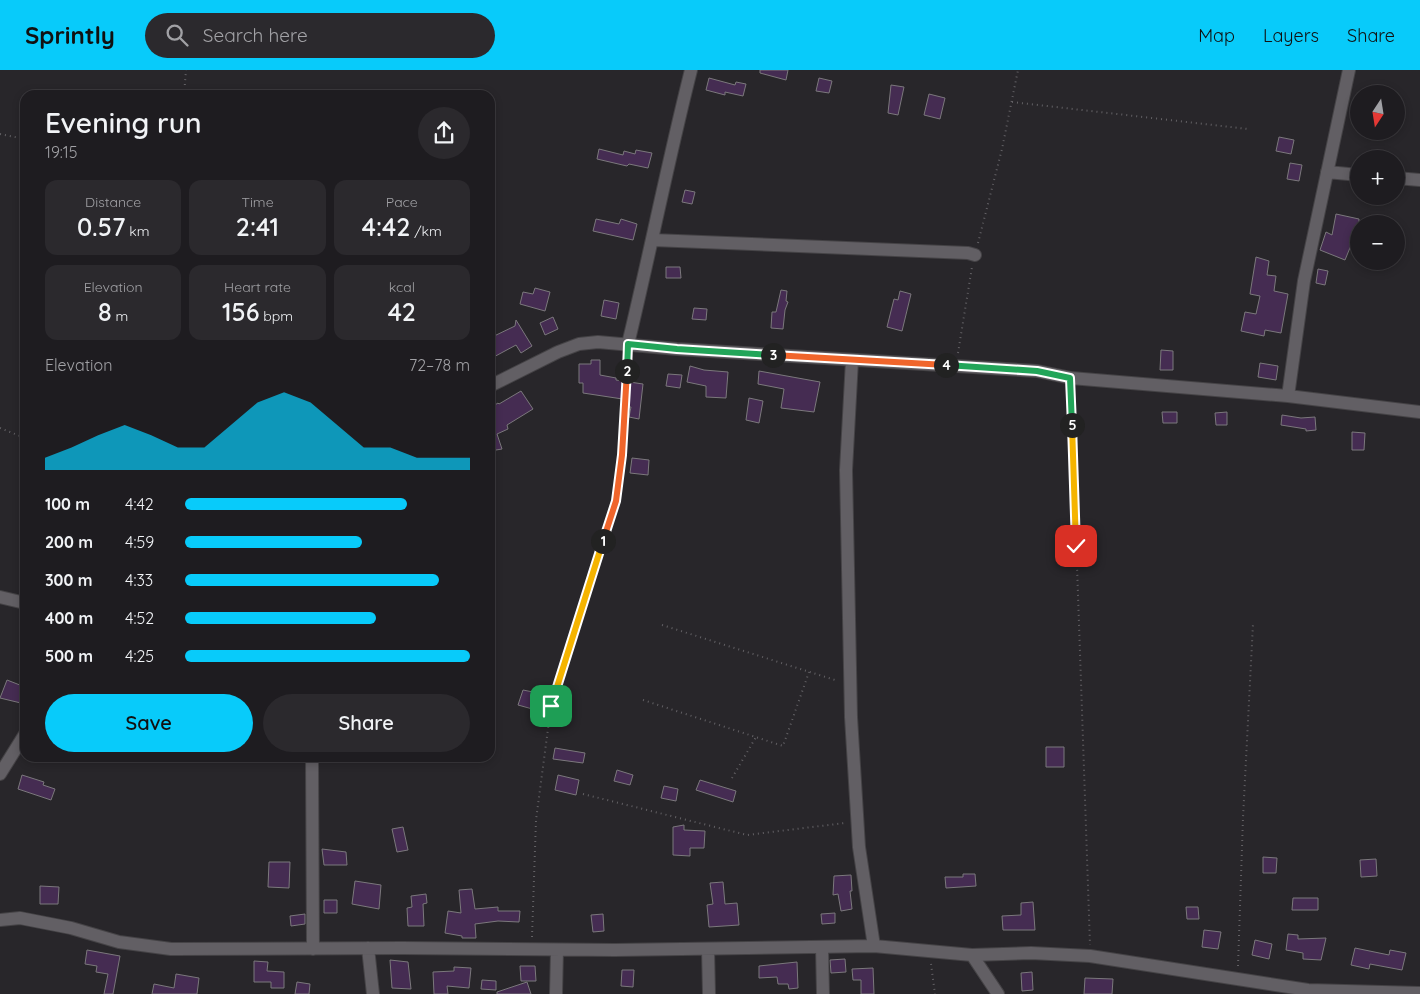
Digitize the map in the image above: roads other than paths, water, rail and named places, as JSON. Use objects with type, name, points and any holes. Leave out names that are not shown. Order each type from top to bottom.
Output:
[{"type":"street","points":[[628,344],[653,240],[669,158],[691,70]]},
{"type":"street","points":[[1288,396],[1304,281],[1349,70]]},
{"type":"street","points":[[1327,172],[1350,173]]},
{"type":"street","points":[[1405,179],[1420,180]]},
{"type":"street","points":[[653,240],[975,255]]},
{"type":"street","points":[[495,384],[558,352],[579,344],[598,342],[677,349],[1037,371],[1070,378],[1288,396],[1420,412]]},
{"type":"street","points":[[852,360],[846,470],[850,685],[859,847],[874,946]]},
{"type":"street","points":[[0,597],[20,602]]},
{"type":"street","points":[[0,774],[20,742]]},
{"type":"street","points":[[312,762],[312,949]]},
{"type":"street","points":[[0,920],[20,918],[71,928],[119,942],[171,949],[368,948],[557,950],[874,946],[972,955],[1090,956],[1308,992],[1420,993]]},
{"type":"street","points":[[822,947],[823,994]]},
{"type":"street","points":[[368,948],[373,994]]},
{"type":"street","points":[[708,949],[710,994]]},
{"type":"street","points":[[556,994],[557,950]]},
{"type":"street","points":[[972,955],[998,994]]}]
